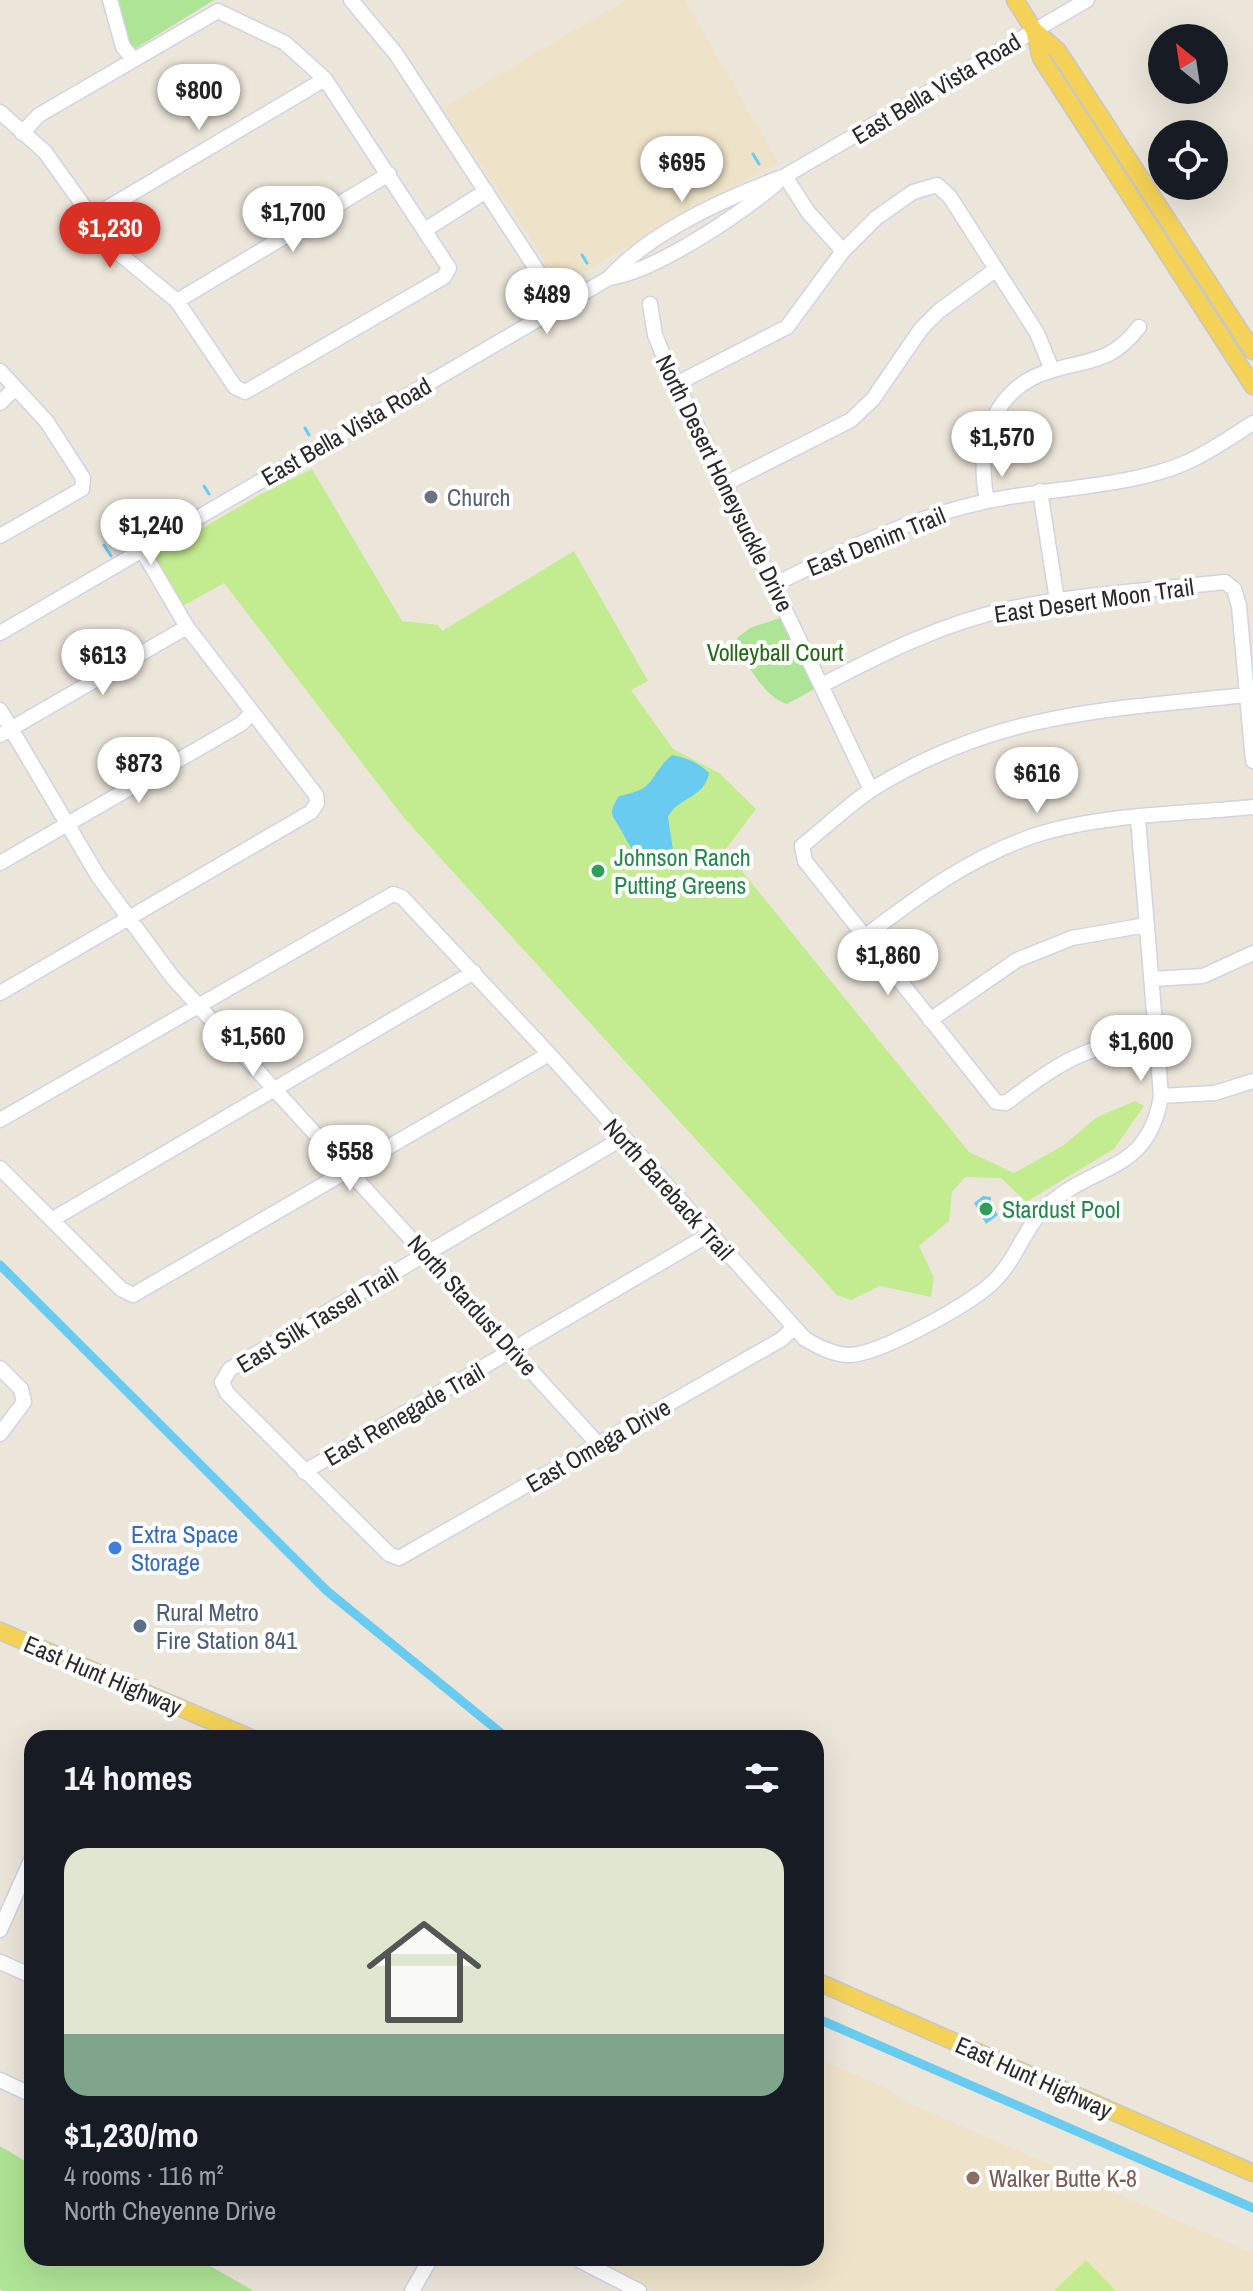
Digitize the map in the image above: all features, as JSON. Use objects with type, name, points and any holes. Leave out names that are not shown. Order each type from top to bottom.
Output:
[{"type":"main road","points":[[1015,0],[1034,30],[1058,51],[1253,351]]},
{"type":"main road","points":[[1034,30],[1041,58],[1253,386]]},
{"type":"main road","name":"East Hunt Highway","points":[[0,1631],[232,1730]]},
{"type":"main road","name":"East Hunt Highway","points":[[824,1985],[1253,2173]]},
{"type":"street","points":[[110,0],[123,47],[134,60]]},
{"type":"street","points":[[351,0],[389,44],[561,307]]},
{"type":"street","name":"East Bella Vista Road","points":[[0,633],[561,307],[609,278],[626,259],[674,230],[735,195],[785,176],[1087,0]]},
{"type":"street","points":[[0,112],[22,133],[45,152],[115,250],[177,301],[235,387],[245,392],[444,277],[449,268],[325,79],[285,43],[218,11],[39,115],[22,133]]},
{"type":"street","points":[[92,217],[325,79]]},
{"type":"street","points":[[177,301],[389,174]]},
{"type":"street","points":[[785,176],[808,212],[843,251]]},
{"type":"street","points":[[676,384],[787,327],[843,251],[894,203],[928,185],[937,185],[950,197],[1037,333],[1052,370]]},
{"type":"street","points":[[425,230],[486,191]]},
{"type":"street","points":[[725,484],[851,420],[873,399],[921,329],[939,311],[995,270]]},
{"type":"street","name":"North Desert Honeysuckle Drive","points":[[650,304],[655,335],[676,384],[871,790]]},
{"type":"street","points":[[987,501],[982,461],[986,432],[1005,401],[1018,389],[1052,370],[1106,357],[1118,350],[1139,327]]},
{"type":"street","points":[[0,371],[47,422],[83,478],[82,489],[0,536]]},
{"type":"street","points":[[0,403],[15,388]]},
{"type":"street","name":"East Denim Trail","points":[[773,585],[901,527],[987,501],[1158,472],[1184,464],[1253,423]]},
{"type":"street","points":[[1040,491],[1057,600]]},
{"type":"street","points":[[0,993],[311,812],[317,803],[316,795],[187,627],[142,550]]},
{"type":"street","name":"East Desert Moon Trail","points":[[822,685],[927,634],[1006,610],[1057,600],[1225,582],[1234,589],[1239,606],[1246,695]]},
{"type":"street","points":[[5,732],[187,627]]},
{"type":"street","points":[[1156,1035],[1113,1042],[1073,1056],[1006,1103],[996,1102],[864,937],[801,853],[802,846],[871,790],[947,749],[1004,728],[1054,716],[1246,695],[1253,761]]},
{"type":"street","name":"North Stardust Drive","points":[[0,710],[5,732],[66,824],[129,918],[196,1005],[352,1170],[598,1444]]},
{"type":"street","points":[[0,863],[241,724],[252,713]]},
{"type":"street","points":[[864,937],[920,893],[1008,845],[1061,828],[1253,807]]},
{"type":"street","points":[[1138,819],[1161,1096],[1215,1093],[1253,1081]]},
{"type":"street","name":"North Bareback Trail","points":[[196,1005],[393,894],[402,897],[549,1054],[793,1328],[827,1351],[846,1355],[865,1354],[923,1326],[986,1287],[1007,1265],[1037,1215],[1058,1196],[1120,1164],[1143,1145],[1157,1119],[1161,1096]]},
{"type":"street","points":[[930,1020],[1017,960],[1072,938],[1146,925]]},
{"type":"street","points":[[1151,979],[1203,976],[1253,953]]},
{"type":"street","points":[[53,1219],[474,972]]},
{"type":"street","points":[[0,1120],[196,1005]]},
{"type":"street","points":[[0,1168],[121,1289],[133,1295],[549,1054]]},
{"type":"street","name":"East Silk Tassel Trail","points":[[304,1472],[227,1393],[222,1382],[230,1369],[623,1138]]},
{"type":"street","name":"East Renegade Trail","points":[[304,1472],[710,1234]]},
{"type":"street","name":"East Omega Drive","points":[[304,1472],[389,1554],[399,1558],[782,1339],[793,1328]]},
{"type":"street","points":[[0,1368],[21,1389],[24,1402],[0,1434]]},
{"type":"street","points":[[0,1930],[24,1876]]},
{"type":"street","points":[[0,1962],[24,1972]]},
{"type":"street","points":[[0,2080],[24,2091]]},
{"type":"street","points":[[412,2291],[426,2266]]},
{"type":"street","points":[[591,2266],[639,2291]]},
{"type":"shaded area","points":[[626,0],[685,0],[778,162],[576,276],[560,282],[551,278],[540,251],[442,108]]},
{"type":"shaded area","name":"Walker Butte K-8","points":[[824,2061],[882,2086],[909,2103],[1253,2253],[1253,2291],[654,2291],[605,2266],[824,2266]]},
{"type":"green space","points":[[119,0],[214,0],[128,53]]},
{"type":"green space","name":"Johnson Ranch Putting Greens","points":[[312,469],[402,621],[438,625],[442,631],[574,551],[648,681],[631,690],[673,749],[719,773],[756,809],[725,850],[969,1152],[1014,1173],[1064,1145],[1097,1117],[1135,1101],[1144,1106],[1114,1149],[1026,1202],[1001,1178],[965,1177],[952,1192],[949,1221],[919,1246],[934,1278],[931,1297],[880,1286],[851,1300],[837,1295],[405,819],[224,583],[183,606],[153,557],[261,494]]},
{"type":"green space","name":"Volleyball Court","points":[[789,615],[822,685],[787,704],[771,695],[756,677],[737,638],[750,628]]},
{"type":"green space","points":[[0,2146],[24,2160],[24,2266],[210,2266],[254,2291],[3,2291],[0,2289]]},
{"type":"green space","points":[[1086,2260],[1116,2291],[1054,2291]]},
{"type":"water","points":[[672,755],[692,761],[709,773],[702,788],[678,805],[668,817],[673,850],[664,858],[640,856],[613,817],[613,807],[619,796],[646,786]]},
{"type":"water","name":"Stardust Pool","points":[[983,1196],[991,1197],[991,1205],[998,1215],[986,1224],[974,1203]]},
{"type":"waterway","points":[[753,154],[759,164]]},
{"type":"waterway","points":[[582,255],[587,263]]},
{"type":"waterway","points":[[305,428],[309,435]]},
{"type":"waterway","points":[[204,486],[209,494]]},
{"type":"waterway","points":[[104,545],[111,556]]},
{"type":"waterway","points":[[0,1265],[327,1591],[497,1730]]},
{"type":"waterway","points":[[824,2021],[1253,2208]]},
{"type":"place","name":"Church","points":[[431,497]]},
{"type":"place","name":"Johnson Ranch Putting Greens","points":[[598,871]]},
{"type":"place","name":"Stardust Pool","points":[[986,1209]]},
{"type":"place","name":"Extra Space Storage","points":[[115,1548]]},
{"type":"place","name":"Rural Metro Fire Station 841","points":[[140,1626]]},
{"type":"place","name":"Walker Butte K-8","points":[[973,2178]]}]
